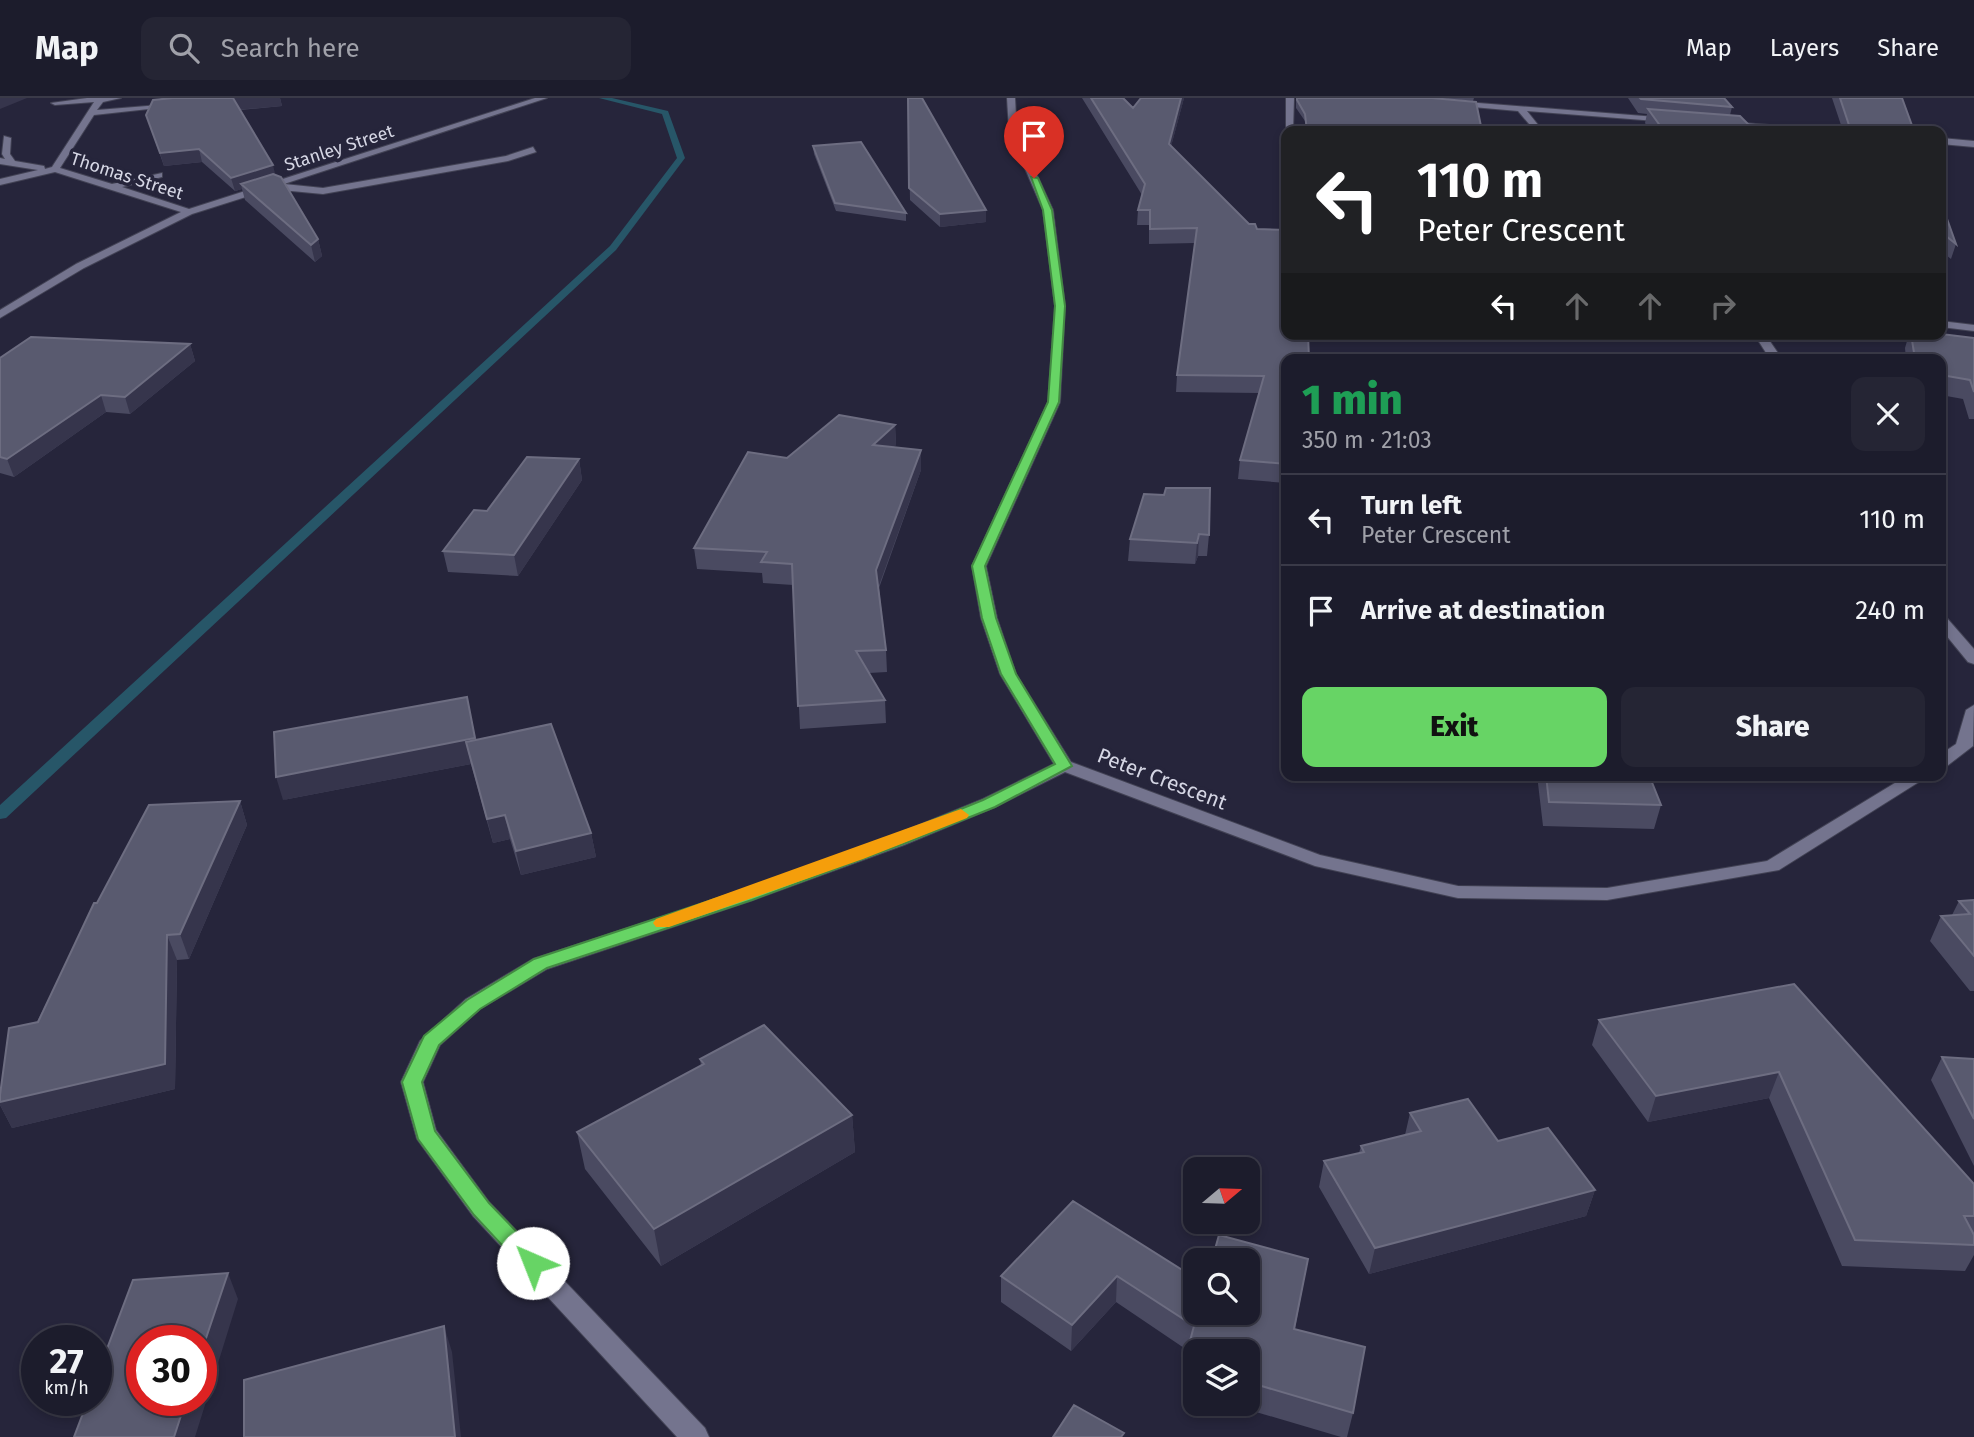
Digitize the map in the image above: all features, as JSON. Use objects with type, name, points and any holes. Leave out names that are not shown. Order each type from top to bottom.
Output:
[{"type":"street","points":[[55,103],[117,98]]},
{"type":"street","name":"Stanley Street","points":[[0,315],[80,266],[190,212],[543,98]]},
{"type":"street","name":"Peter Crescent","points":[[1011,98],[1013,132],[1048,210],[1060,306],[1054,402],[978,566],[989,618],[1008,674],[1064,766],[1315,860],[1458,892],[1607,894],[1772,866],[1911,781]]},
{"type":"street","points":[[1289,126],[1290,98]]},
{"type":"street","name":"Thomas Street","points":[[100,99],[55,169],[106,188],[190,212]]},
{"type":"street","points":[[1448,103],[1675,120]]},
{"type":"street","points":[[92,113],[185,105]]},
{"type":"street","points":[[1520,108],[1535,126]]},
{"type":"street","points":[[1717,124],[1744,126]]},
{"type":"street","points":[[7,138],[6,153],[11,161]]},
{"type":"street","points":[[1946,141],[1974,144]]},
{"type":"street","points":[[274,186],[323,191],[508,158],[533,149]]},
{"type":"street","points":[[0,161],[11,161],[30,168],[55,169]]},
{"type":"street","points":[[0,182],[55,169]]},
{"type":"street","points":[[106,188],[159,175]]},
{"type":"street","points":[[1946,325],[1974,328]]},
{"type":"street","points":[[1946,626],[1974,659]]},
{"type":"street","points":[[1946,759],[1964,746],[1974,710]]},
{"type":"street","points":[[695,1437],[481,1209],[425,1133],[412,1082],[431,1041],[473,1004],[540,964],[897,841],[989,803],[1064,766]]},
{"type":"building","points":[[233,98],[273,165],[231,178],[199,149],[160,153],[146,115],[153,100]]},
{"type":"building","points":[[908,98],[922,98],[986,210],[940,214],[909,188]]},
{"type":"building","points":[[1091,98],[1123,98],[1133,108],[1141,98],[1181,98],[1169,144],[1249,224],[1255,224],[1257,229],[1281,230],[1281,340],[1308,340],[1309,354],[1281,354],[1281,464],[1240,460],[1264,376],[1177,375],[1197,228],[1150,229],[1150,210],[1138,210],[1145,184]]},
{"type":"building","points":[[1432,98],[1476,102],[1481,126],[1306,126],[1305,114],[1297,100]]},
{"type":"building","points":[[1724,98],[1732,107],[1641,99]]},
{"type":"building","points":[[1840,98],[1902,98],[1912,126],[1849,126]]},
{"type":"building","points":[[1648,109],[1740,116],[1750,126],[1660,126]]},
{"type":"building","points":[[861,142],[906,213],[835,203],[813,146]]},
{"type":"building","points":[[273,174],[281,177],[318,239],[311,245],[241,184]]},
{"type":"building","points":[[1946,216],[1956,244],[1946,236]]},
{"type":"building","points":[[1946,335],[1974,338],[1974,392],[1970,380],[1946,376],[1946,354],[1914,354],[1912,340],[1946,340]]},
{"type":"building","points":[[31,337],[190,344],[125,397],[101,395],[7,459],[0,457],[0,358]]},
{"type":"building","points":[[839,415],[895,425],[873,445],[921,450],[876,570],[886,650],[856,651],[885,700],[798,706],[792,564],[761,562],[767,552],[694,548],[748,452],[787,458]]},
{"type":"building","points":[[527,457],[579,459],[514,555],[443,551],[474,510],[487,511]]},
{"type":"building","points":[[1166,488],[1210,488],[1209,535],[1199,534],[1197,543],[1130,539],[1144,494],[1164,495]]},
{"type":"building","points":[[467,697],[475,738],[276,777],[274,732]]},
{"type":"building","points":[[551,724],[591,833],[516,851],[505,815],[487,819],[466,742]]},
{"type":"building","points":[[1547,781],[1651,781],[1661,805],[1549,802]]},
{"type":"building","points":[[240,801],[180,934],[167,935],[165,1064],[0,1102],[9,1028],[38,1022],[94,903],[97,903],[149,805]]},
{"type":"building","points":[[1974,900],[1974,956],[1941,916],[1970,914],[1959,901]]},
{"type":"building","points":[[1794,984],[1974,1184],[1974,1216],[1964,1216],[1974,1235],[1974,1245],[1855,1240],[1779,1072],[1656,1096],[1599,1020]]},
{"type":"building","points":[[764,1025],[852,1115],[654,1229],[577,1132],[704,1064],[700,1059]]},
{"type":"building","points":[[1942,1057],[1974,1059],[1974,1119]]},
{"type":"building","points":[[1468,1099],[1498,1141],[1548,1128],[1595,1190],[1375,1248],[1324,1161],[1364,1152],[1361,1146],[1421,1131],[1410,1113]]},
{"type":"building","points":[[1073,1201],[1183,1270],[1183,1319],[1117,1276],[1072,1325],[1001,1276]]},
{"type":"building","points":[[1219,1235],[1308,1259],[1294,1329],[1365,1347],[1353,1413],[1260,1386],[1260,1339],[1190,1339],[1194,1326],[1260,1325],[1260,1248],[1215,1248]]},
{"type":"building","points":[[228,1273],[210,1325],[126,1325],[126,1416],[181,1416],[174,1437],[74,1437],[82,1416],[112,1416],[112,1336],[133,1280]]},
{"type":"building","points":[[444,1326],[455,1437],[244,1437],[244,1380]]},
{"type":"building","points":[[1074,1405],[1124,1433],[1121,1437],[1053,1437]]},
{"type":"waterway","points":[[0,814],[613,248],[681,158],[665,113],[603,98]]},
{"type":"slow traffic","points":[[662,923],[897,841],[961,815]]},
{"type":"route","points":[[533,1263],[481,1209],[425,1133],[412,1082],[431,1041],[473,1004],[540,964],[897,841],[989,803],[1064,766],[1008,674],[989,618],[978,566],[1054,402],[1060,306],[1048,210],[1034,178]]}]
